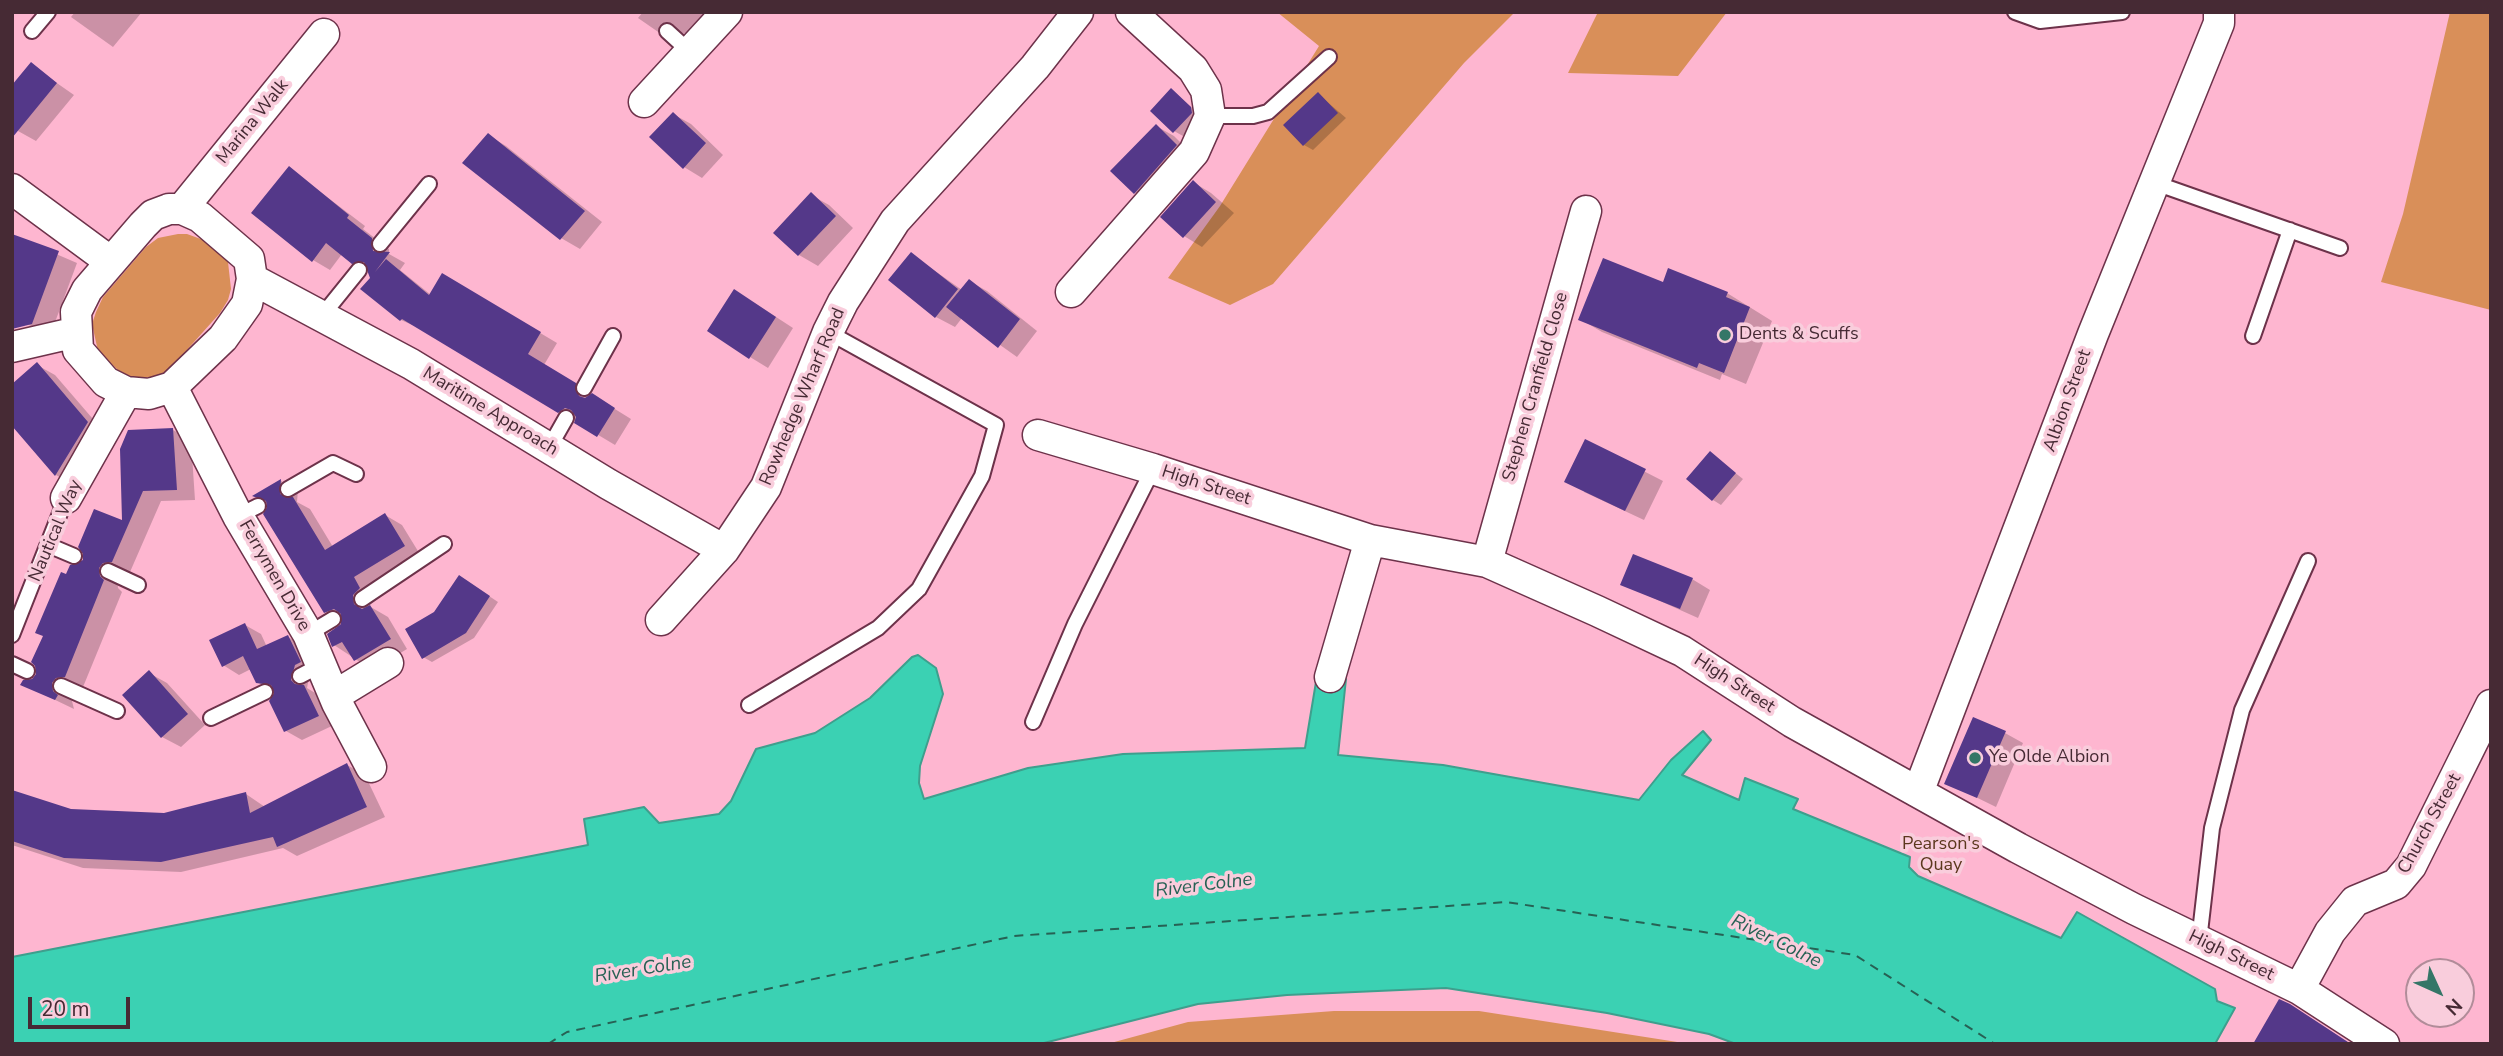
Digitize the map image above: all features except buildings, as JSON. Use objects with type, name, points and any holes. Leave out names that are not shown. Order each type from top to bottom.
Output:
[{"type":"street","points":[[644,102],[727,12]]},
{"type":"street","name":"Rowhedge Wharf Road","points":[[661,620],[724,550],[766,487],[828,332],[848,293],[895,221],[1035,67],[1078,12]]},
{"type":"street","points":[[1071,292],[1195,152],[1210,116],[1206,90],[1193,69],[1131,12]]},
{"type":"street","name":"Albion Street","points":[[1919,790],[2093,334],[2219,23],[2219,12]]},
{"type":"street","name":"Marina Walk","points":[[182,209],[324,34]]},
{"type":"street","points":[[12,189],[111,262]]},
{"type":"street","points":[[169,209],[182,209],[200,216],[249,259],[252,279],[247,304],[223,338],[172,387],[149,394],[126,392],[106,382],[89,366],[78,350],[76,312],[87,290],[153,215],[169,209]]},
{"type":"street","name":"Stephen Cranfield Close","points":[[1487,562],[1586,211]]},
{"type":"street","name":"Maritime Approach","points":[[252,279],[411,364],[724,550]]},
{"type":"street","points":[[12,347],[76,332]]},
{"type":"street","name":"Ferrymen Drive","points":[[172,387],[321,627],[310,670],[334,696],[370,767]]},
{"type":"street","name":"Nautical Way","points":[[66,498],[126,392]]},
{"type":"street","name":"High Street","points":[[1038,435],[1153,469],[1370,540],[1487,562],[1682,651],[1792,722],[1919,790],[2018,848],[2299,989],[2384,1044]]},
{"type":"street","points":[[1330,677],[1370,540]]},
{"type":"street","points":[[334,696],[388,663]]},
{"type":"street","name":"Church Street","points":[[2299,989],[2330,932],[2355,901],[2396,884],[2411,866],[2491,705]]},
{"type":"lane","points":[[32,31],[48,12]]},
{"type":"lane","points":[[2015,12],[2040,21],[2122,12]]},
{"type":"lane","points":[[667,31],[690,52]]},
{"type":"lane","points":[[1210,116],[1253,116],[1268,112],[1329,57]]},
{"type":"lane","points":[[2155,183],[2340,248]]},
{"type":"lane","points":[[380,244],[429,184]]},
{"type":"lane","points":[[2253,336],[2290,230]]},
{"type":"lane","points":[[321,317],[359,270]]},
{"type":"lane","points":[[749,705],[878,628],[919,589],[982,476],[996,425],[828,332]]},
{"type":"lane","points":[[584,388],[613,336]]},
{"type":"lane","points":[[549,448],[566,418]]},
{"type":"lane","points":[[288,489],[333,463],[356,474]]},
{"type":"lane","points":[[1033,722],[1075,624],[1153,469]]},
{"type":"lane","name":"Nautical Way","points":[[12,635],[66,498]]},
{"type":"lane","points":[[362,599],[444,544]]},
{"type":"lane","points":[[48,545],[74,556]]},
{"type":"lane","points":[[2199,941],[2212,828],[2242,710],[2308,561]]},
{"type":"lane","points":[[108,571],[138,584]]},
{"type":"lane","points":[[12,664],[27,671]]},
{"type":"lane","points":[[61,686],[117,711]]},
{"type":"lane","points":[[211,718],[265,692]]},
{"type":"shaded area","points":[[1277,12],[1515,12],[1464,63],[1273,284],[1230,305],[1168,278],[1220,206],[1319,46]]},
{"type":"shaded area","points":[[1598,12],[1727,12],[1678,76],[1568,73]]},
{"type":"shaded area","points":[[2450,12],[2491,12],[2491,310],[2381,282],[2403,214]]},
{"type":"shaded area","points":[[187,234],[209,242],[228,262],[231,289],[228,300],[220,313],[169,370],[155,377],[137,378],[121,373],[98,351],[92,324],[96,312],[103,297],[146,247],[158,238]]},
{"type":"shaded area","points":[[1334,1011],[1479,1011],[1690,1044],[1107,1044],[1188,1022]]},
{"type":"water","name":"River Colne","points":[[918,655],[936,668],[943,694],[920,766],[919,783],[924,799],[1028,768],[1123,754],[1305,748],[1317,676],[1346,679],[1338,755],[1443,765],[1639,800],[1671,760],[1703,731],[1711,740],[1682,775],[1739,800],[1745,778],[1798,799],[1793,809],[1910,857],[1909,867],[1918,876],[2061,938],[2077,912],[2215,989],[2217,1001],[2235,1008],[2215,1044],[1736,1044],[1709,1034],[1607,1013],[1446,988],[1287,995],[1198,1004],[1040,1044],[12,1044],[12,957],[588,845],[584,819],[644,807],[659,823],[719,814],[731,801],[756,749],[815,733],[870,698],[912,657]]},
{"type":"ferry route","points":[[548,1044],[567,1032],[1014,936],[1506,902],[1855,955],[1995,1044]]},
{"type":"place","name":"Dents & Scuffs","points":[[1725,335]]},
{"type":"place","name":"Ye Olde Albion","points":[[1975,758]]},
{"type":"park label","name":"Pearson's Quay","points":[[1941,855]]}]
